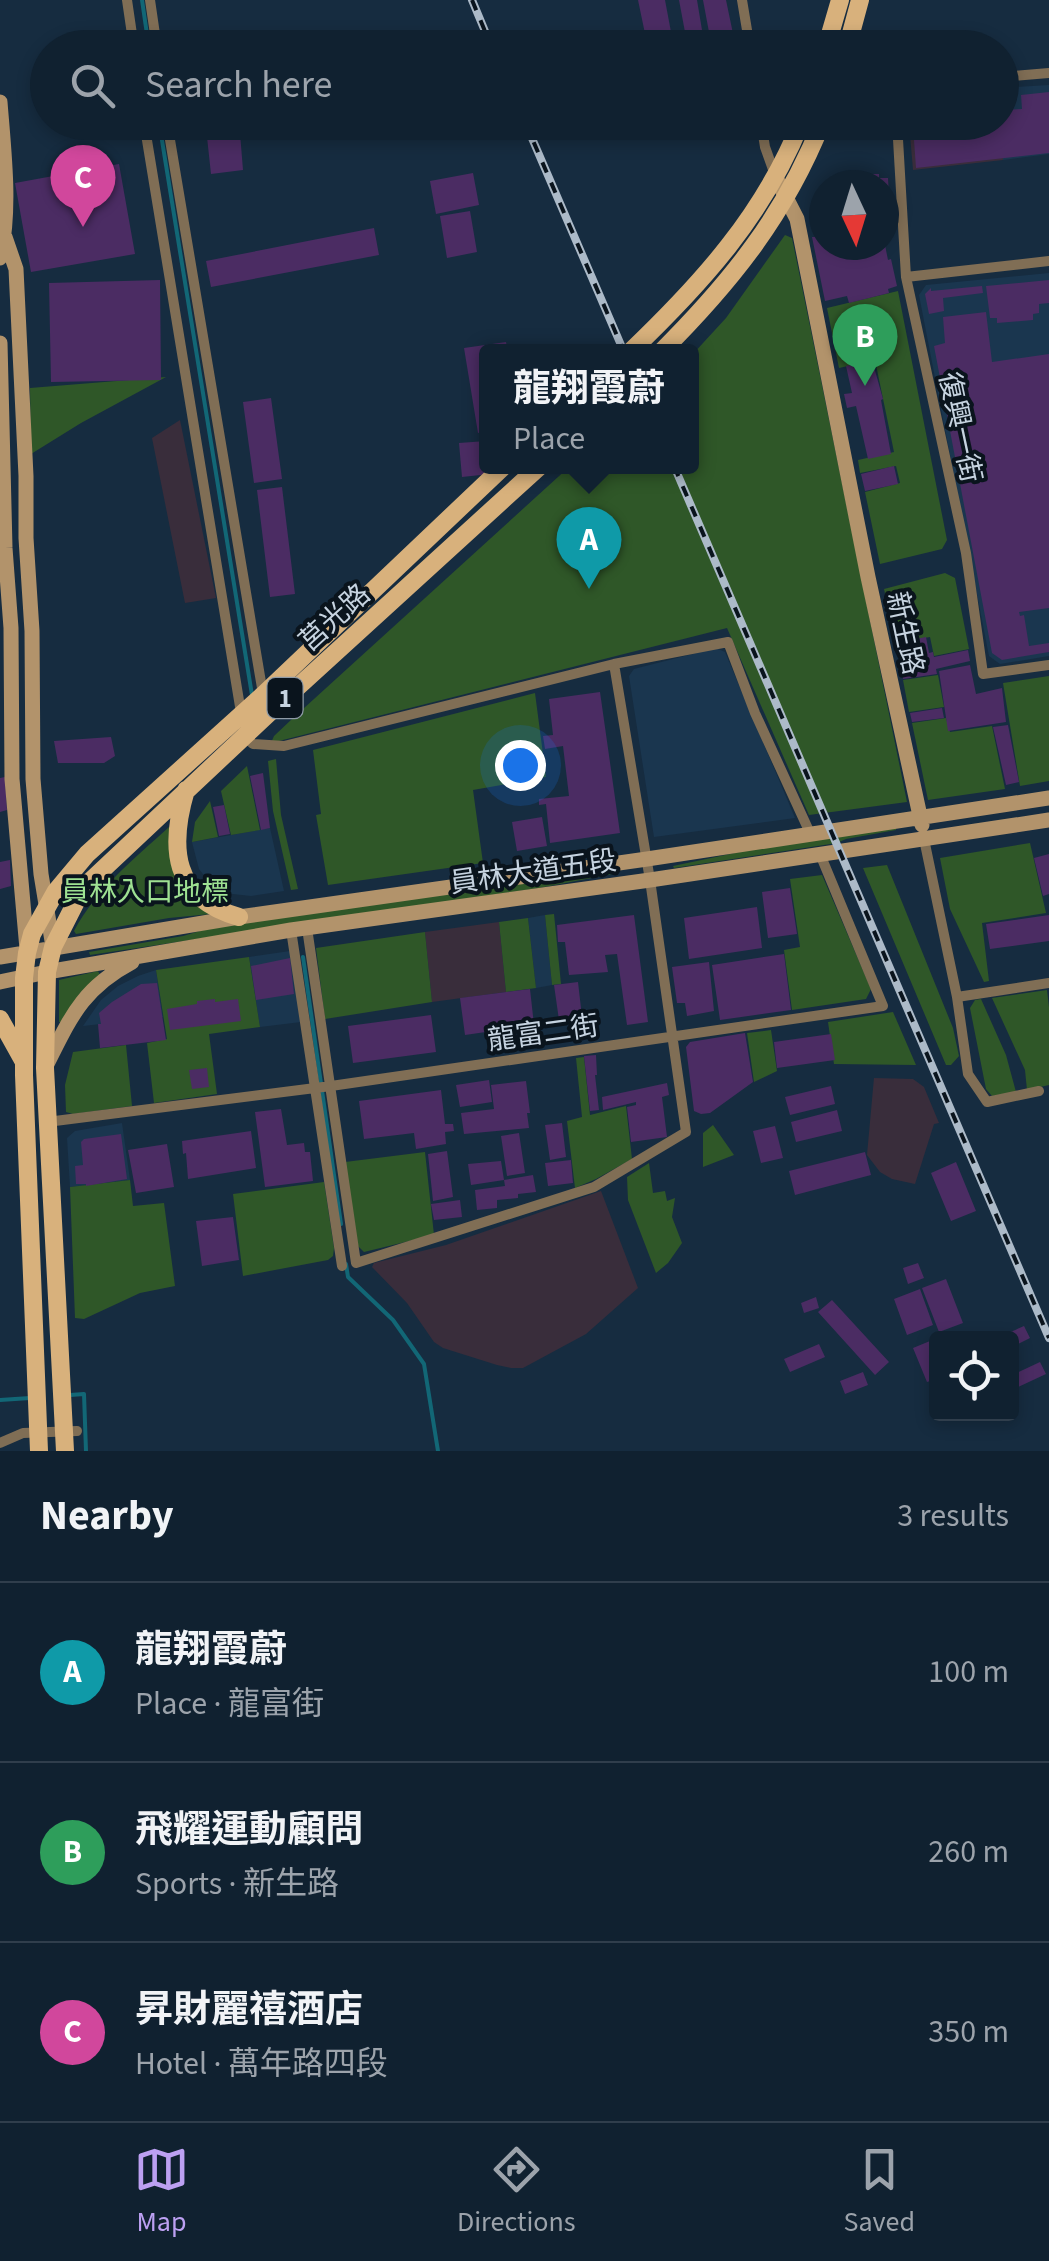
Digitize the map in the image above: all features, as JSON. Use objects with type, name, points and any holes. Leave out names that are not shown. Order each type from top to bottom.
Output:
[{"type":"main road","points":[[831,30],[840,0]]},
{"type":"main road","points":[[852,30],[860,0]]},
{"type":"main road","points":[[0,102],[4,161],[0,258]]},
{"type":"main road","points":[[638,344],[682,302],[739,236],[792,140]]},
{"type":"main road","points":[[669,344],[758,242],[815,140]]},
{"type":"main road","name":"新生路","points":[[775,176],[797,219],[924,838]]},
{"type":"main road","points":[[2,237],[16,269],[32,632],[33,778],[46,908]]},
{"type":"main road","points":[[0,344],[2,550],[10,628],[12,779],[27,953]]},
{"type":"main road","name":"莒光路","points":[[27,953],[32,934],[56,891],[87,854],[496,474]]},
{"type":"main road","name":"莒光路","points":[[53,948],[83,888],[531,474]]},
{"type":"main road","points":[[187,789],[176,834],[181,868],[189,885],[203,898],[223,912],[239,917]]},
{"type":"main road","name":"員林大道五段","points":[[0,957],[239,917],[1049,798]]},
{"type":"main road","name":"員林大道五段","points":[[0,982],[299,929],[1049,820]]},
{"type":"main road","name":"1","points":[[46,908],[53,948],[48,972],[45,1068],[64,1408],[70,1431],[65,1451]]},
{"type":"main road","points":[[45,1068],[90,990],[133,962],[166,951]]},
{"type":"main road","name":"1","points":[[27,953],[25,1064],[39,1442]]},
{"type":"main road","points":[[0,1019],[25,1064]]},
{"type":"street","points":[[127,0],[131,30]]},
{"type":"street","points":[[150,0],[154,30]]},
{"type":"street","points":[[742,0],[747,30]]},
{"type":"street","points":[[1019,75],[1049,74]]},
{"type":"street","points":[[147,140],[245,737],[253,744],[284,746],[614,664],[728,642],[755,713],[810,833]]},
{"type":"street","points":[[170,140],[267,715]]},
{"type":"street","name":"新生路","points":[[764,140],[775,176]]},
{"type":"street","name":"復興一街","points":[[898,140],[906,277],[966,554],[984,674],[1049,665]]},
{"type":"street","points":[[906,277],[1049,262]]},
{"type":"street","points":[[2,550],[26,538]]},
{"type":"street","points":[[299,929],[331,1086],[356,1263],[594,1187],[686,1132],[614,664]]},
{"type":"street","name":"新生路","points":[[924,838],[957,997],[968,1074],[986,1102],[1039,1091]]},
{"type":"street","name":"龍富二街","points":[[48,1122],[331,1086],[883,1006],[820,854]]},
{"type":"street","points":[[299,929],[316,1088],[342,1266]]},
{"type":"street","points":[[957,997],[1049,983]]},
{"type":"street","points":[[0,1444],[23,1433],[39,1442],[70,1431]]},
{"type":"shaded area","points":[[1049,85],[1049,154],[1003,160],[1001,140],[1019,140],[1019,87]]},
{"type":"shaded area","points":[[910,140],[1001,140],[1003,160],[913,170]]},
{"type":"shaded area","points":[[1049,273],[1049,656],[1000,664],[989,656],[919,295],[926,285]]},
{"type":"shaded area","points":[[180,420],[216,598],[185,603],[152,438]]},
{"type":"shaded area","points":[[716,648],[725,652],[795,818],[654,837],[629,676],[634,669]]},
{"type":"shaded area","points":[[270,828],[284,891],[251,896],[224,893],[213,887],[199,869],[192,842]]},
{"type":"shaded area","points":[[545,915],[552,985],[536,988],[528,918]]},
{"type":"shaded area","points":[[499,922],[506,992],[432,1002],[425,932]]},
{"type":"shaded area","points":[[290,951],[301,1022],[260,1027],[249,957]]},
{"type":"shaded area","points":[[156,970],[163,1017],[83,1026],[101,1000],[118,986]]},
{"type":"shaded area","points":[[874,1078],[913,1079],[924,1087],[939,1123],[934,1124],[915,1184],[880,1172],[867,1155]]},
{"type":"shaded area","points":[[122,1123],[130,1180],[70,1187],[67,1138],[75,1131]]},
{"type":"shaded area","points":[[601,1191],[638,1288],[586,1334],[523,1368],[497,1365],[434,1342],[407,1303],[372,1267],[374,1263],[446,1245]]},
{"type":"green space","points":[[785,235],[792,238],[907,802],[809,815],[727,628],[271,743],[292,719],[561,474],[699,474],[699,347],[726,318]]},
{"type":"green space","points":[[898,291],[947,540],[942,549],[880,564],[865,492],[900,483],[896,466],[860,473],[858,460],[894,452],[875,360],[839,368],[827,308]]},
{"type":"green space","points":[[166,377],[81,423],[31,454],[30,388]]},
{"type":"green space","points":[[945,573],[955,578],[969,649],[934,656],[930,637],[896,643],[884,589]]},
{"type":"green space","points":[[938,675],[944,707],[909,712],[903,680]]},
{"type":"green space","points":[[1049,676],[1049,781],[1020,786],[1003,683]]},
{"type":"green space","points":[[535,693],[546,777],[473,790],[483,863],[328,885],[316,815],[321,814],[313,750]]},
{"type":"green space","points":[[946,718],[950,732],[992,726],[1005,789],[928,800],[912,723]]},
{"type":"green space","points":[[276,759],[281,815],[298,889],[291,890],[273,811],[268,761]]},
{"type":"green space","points":[[247,766],[260,830],[231,835],[221,791]]},
{"type":"green space","points":[[210,801],[218,837],[192,842],[195,822]]},
{"type":"green space","name":"員林入口地標","points":[[169,827],[211,914],[76,934],[83,915],[105,888]]},
{"type":"green space","points":[[896,828],[837,843],[673,866],[749,850]]},
{"type":"green space","points":[[1030,843],[1046,913],[982,923],[989,981],[984,982],[950,909],[940,858]]},
{"type":"green space","points":[[887,865],[953,1028],[959,1056],[951,1065],[946,1065],[863,868]]},
{"type":"green space","points":[[618,870],[539,888],[90,955],[89,952],[210,928]]},
{"type":"green space","points":[[822,875],[871,989],[866,999],[792,1010],[784,950],[800,947],[790,879]]},
{"type":"green space","points":[[554,914],[561,984],[552,985],[545,915]]},
{"type":"green space","points":[[528,918],[536,988],[506,992],[499,922]]},
{"type":"green space","points":[[425,932],[432,1002],[325,1019],[316,948]]},
{"type":"green space","points":[[249,957],[260,1027],[209,1034],[217,1094],[154,1103],[147,1043],[167,1039],[156,970]]},
{"type":"green space","points":[[98,971],[100,975],[80,993],[59,1022],[59,980]]},
{"type":"green space","points":[[1047,990],[1049,1085],[1027,1090],[1025,1070],[992,998]]},
{"type":"green space","points":[[981,999],[1006,1055],[1016,1092],[992,1096],[986,1089],[970,1008],[975,1000]]},
{"type":"green space","points":[[893,1012],[916,1065],[834,1064],[828,1022]]},
{"type":"green space","points":[[771,1030],[777,1071],[754,1082],[747,1033]]},
{"type":"green space","points":[[126,1045],[132,1106],[66,1112],[65,1085],[73,1052]]},
{"type":"green space","points":[[584,1057],[590,1115],[626,1106],[632,1159],[575,1188],[567,1121],[582,1117],[576,1058]]},
{"type":"green space","points":[[713,1125],[734,1155],[703,1167],[703,1133]]},
{"type":"green space","points":[[425,1152],[434,1235],[364,1252],[357,1245],[345,1162]]},
{"type":"green space","points":[[649,1163],[653,1193],[665,1191],[667,1201],[675,1198],[672,1217],[682,1243],[656,1273],[628,1200],[627,1177]]},
{"type":"green space","points":[[130,1180],[133,1206],[164,1203],[175,1286],[140,1293],[84,1319],[75,1318],[70,1187]]},
{"type":"green space","points":[[324,1182],[333,1256],[243,1276],[233,1194]]},
{"type":"building","points":[[638,0],[665,0],[671,30],[644,30]]},
{"type":"building","points":[[679,0],[697,0],[702,30],[685,30]]},
{"type":"building","points":[[703,0],[726,0],[732,30],[709,30]]},
{"type":"building","points":[[1049,92],[1049,153],[916,168],[914,140],[1019,140],[1021,95]]},
{"type":"building","points":[[207,140],[241,140],[243,170],[211,174]]},
{"type":"building","points":[[119,164],[135,254],[31,272],[15,183]]},
{"type":"building","points":[[473,173],[479,205],[436,214],[430,181]]},
{"type":"building","points":[[470,211],[477,252],[447,258],[440,216]]},
{"type":"building","points":[[374,228],[379,255],[211,287],[206,261]]},
{"type":"building","points":[[817,260],[891,260],[897,286],[888,289],[889,293],[849,303],[847,296],[825,301]]},
{"type":"building","points":[[160,280],[161,380],[51,382],[49,283]]},
{"type":"building","points":[[1049,280],[1049,303],[1039,304],[1039,313],[1033,314],[1033,320],[997,323],[997,318],[990,318],[986,286]]},
{"type":"building","points":[[982,286],[983,293],[943,298],[944,311],[929,314],[925,294],[931,288]]},
{"type":"building","points":[[986,312],[992,362],[1049,354],[1049,608],[1019,612],[1024,615],[1029,646],[1049,643],[1049,652],[1002,660],[992,653],[934,346],[945,343],[943,317]]},
{"type":"building","points":[[479,346],[478,433],[464,348]]},
{"type":"building","points":[[872,360],[883,399],[891,454],[868,459],[856,406],[847,408],[844,394],[852,393],[846,366]]},
{"type":"building","points":[[271,398],[282,479],[254,483],[243,402]]},
{"type":"building","points":[[479,442],[479,474],[490,474],[462,477],[459,443]]},
{"type":"building","points":[[894,466],[898,484],[865,491],[861,474]]},
{"type":"building","points":[[282,487],[295,594],[270,597],[257,490]]},
{"type":"building","points":[[926,637],[929,653],[933,652],[934,657],[968,650],[970,661],[936,669],[937,674],[903,679],[899,659],[906,658],[901,642]]},
{"type":"building","points":[[970,665],[976,694],[1002,688],[1006,722],[948,731],[939,671]]},
{"type":"building","points":[[600,692],[620,833],[550,843],[546,804],[539,805],[539,799],[569,796],[563,746],[545,749],[543,736],[553,735],[549,699]]},
{"type":"building","points":[[942,708],[944,718],[912,722],[910,713]]},
{"type":"building","points":[[1008,725],[1019,782],[1006,785],[993,727]]},
{"type":"building","points":[[111,737],[115,756],[104,763],[58,763],[54,741]]},
{"type":"building","points":[[263,773],[270,828],[261,830],[250,776]]},
{"type":"building","points":[[5,777],[7,810],[0,812],[0,778]]},
{"type":"building","points":[[224,805],[230,834],[219,836],[213,807]]},
{"type":"building","points":[[542,817],[547,846],[517,851],[512,822]]},
{"type":"building","points":[[1049,854],[1049,894],[1043,896],[1034,858]]},
{"type":"building","points":[[10,860],[11,886],[0,889],[0,862]]},
{"type":"building","points":[[790,888],[797,934],[768,938],[762,892]]},
{"type":"building","points":[[757,907],[762,948],[689,959],[684,918]]},
{"type":"building","points":[[634,915],[648,1022],[627,1025],[617,954],[605,955],[608,972],[569,975],[565,942],[558,942],[557,925]]},
{"type":"building","points":[[1049,915],[1049,941],[990,949],[986,924]]},
{"type":"building","points":[[784,954],[791,1010],[720,1020],[712,965]]},
{"type":"building","points":[[290,958],[294,994],[256,1000],[251,966]]},
{"type":"building","points":[[709,962],[714,1011],[687,1016],[685,1003],[677,1003],[672,967]]},
{"type":"building","points":[[578,982],[582,1017],[559,1020],[554,985]]},
{"type":"building","points":[[157,983],[166,1040],[100,1048],[99,1013],[141,984]]},
{"type":"building","points":[[530,989],[534,1025],[465,1035],[460,998]]},
{"type":"building","points":[[215,999],[238,999],[241,1021],[170,1030],[167,1009]]},
{"type":"building","points":[[431,1015],[436,1052],[353,1063],[348,1026]]},
{"type":"building","points":[[745,1033],[753,1082],[710,1113],[694,1111],[686,1047],[690,1042]]},
{"type":"building","points":[[831,1034],[835,1060],[777,1068],[774,1042]]},
{"type":"building","points":[[596,1055],[599,1110],[590,1111],[584,1056]]},
{"type":"building","points":[[207,1068],[209,1087],[192,1089],[189,1070]]},
{"type":"building","points":[[489,1080],[492,1102],[460,1107],[456,1085]]},
{"type":"building","points":[[526,1081],[529,1128],[464,1134],[461,1113],[494,1109],[491,1085]]},
{"type":"building","points":[[667,1083],[669,1095],[662,1097],[667,1137],[631,1142],[627,1107],[636,1102],[603,1110],[602,1097]]},
{"type":"building","points":[[831,1086],[835,1104],[790,1115],[785,1097]]},
{"type":"building","points":[[441,1090],[445,1124],[453,1124],[454,1131],[445,1132],[446,1144],[416,1149],[414,1133],[364,1139],[359,1101]]},
{"type":"building","points":[[281,1109],[287,1145],[304,1143],[305,1152],[310,1152],[313,1181],[265,1187],[255,1112]]},
{"type":"building","points":[[837,1110],[842,1131],[796,1142],[791,1122]]},
{"type":"building","points":[[562,1123],[566,1157],[550,1160],[545,1125]]},
{"type":"building","points":[[775,1126],[783,1158],[761,1163],[753,1131]]},
{"type":"building","points":[[251,1131],[256,1168],[188,1179],[182,1141]]},
{"type":"building","points":[[519,1133],[525,1173],[507,1176],[501,1136]]},
{"type":"building","points":[[121,1134],[127,1179],[76,1184],[75,1166],[83,1165],[81,1142]]},
{"type":"building","points":[[167,1144],[174,1187],[136,1193],[128,1150]]},
{"type":"building","points":[[447,1151],[453,1197],[433,1201],[428,1154]]},
{"type":"building","points":[[865,1152],[871,1175],[795,1195],[789,1171]]},
{"type":"building","points":[[571,1160],[573,1183],[548,1186],[545,1163]]},
{"type":"building","points":[[501,1161],[504,1180],[471,1185],[468,1164]]},
{"type":"building","points":[[956,1162],[976,1211],[951,1221],[931,1173]]},
{"type":"building","points":[[533,1175],[536,1192],[497,1200],[497,1208],[477,1210],[475,1190],[505,1186],[504,1180]]},
{"type":"building","points":[[460,1200],[462,1217],[434,1220],[431,1204]]},
{"type":"building","points":[[233,1217],[239,1260],[202,1266],[196,1221]]},
{"type":"building","points":[[918,1263],[924,1278],[908,1284],[903,1268]]},
{"type":"building","points":[[946,1279],[963,1323],[939,1331],[922,1288]]},
{"type":"building","points":[[920,1289],[933,1325],[907,1335],[894,1299]]},
{"type":"building","points":[[816,1297],[819,1308],[804,1313],[801,1303]]},
{"type":"building","points":[[832,1300],[889,1362],[875,1375],[818,1312]]},
{"type":"building","points":[[1024,1326],[1030,1338],[1019,1344],[1019,1331],[1013,1331]]},
{"type":"building","points":[[929,1341],[929,1381],[927,1382],[913,1348]]},
{"type":"building","points":[[819,1344],[825,1357],[790,1372],[784,1359]]},
{"type":"building","points":[[1040,1362],[1046,1374],[1019,1387],[1019,1372]]},
{"type":"building","points":[[863,1372],[868,1385],[845,1394],[840,1381]]},
{"type":"waterway","points":[[142,0],[146,30]]},
{"type":"waterway","points":[[162,140],[252,695]]},
{"type":"waterway","points":[[303,957],[341,1224]]},
{"type":"waterway","points":[[346,1264],[348,1277],[393,1320],[424,1364],[438,1451]]},
{"type":"waterway","points":[[70,1395],[84,1394],[86,1451]]},
{"type":"waterway","points":[[0,1400],[30,1398]]},
{"type":"railway","points":[[472,0],[484,30]]},
{"type":"railway","points":[[533,140],[621,344]]},
{"type":"railway","points":[[677,474],[1049,1338]]},
{"type":"place","name":"昇財麗禧酒店","points":[[83,227]]},
{"type":"place","name":"飛耀運動顧問","points":[[865,386]]},
{"type":"place","name":"龍翔霞蔚","points":[[589,589]]}]
